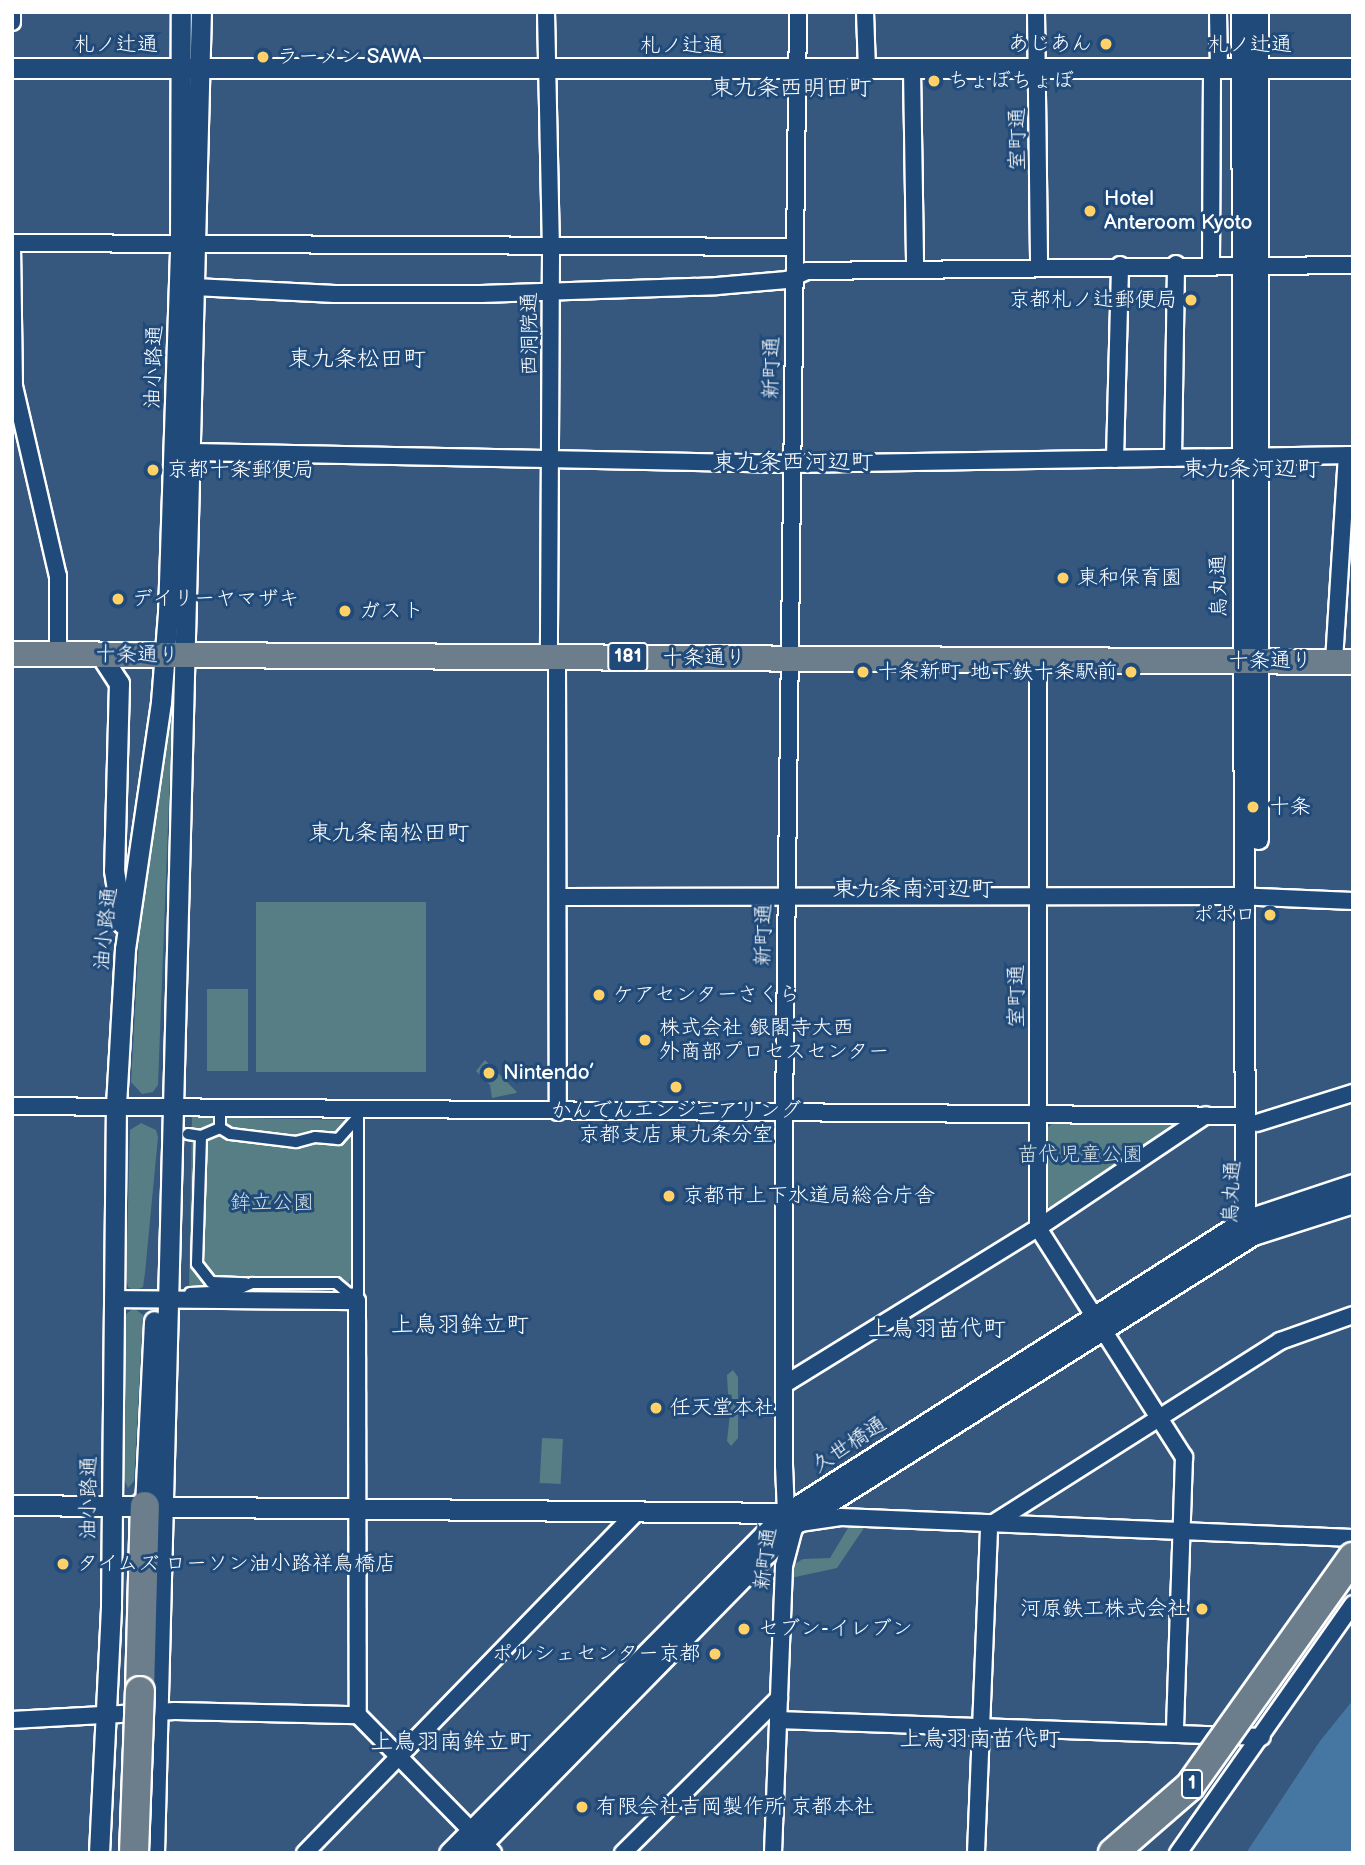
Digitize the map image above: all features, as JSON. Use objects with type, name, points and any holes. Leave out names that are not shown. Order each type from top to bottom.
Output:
[{"type":"highway","points":[[135,1853],[140,1691],[153,1506]]},
{"type":"highway","name":"1","points":[[1254,1700],[1353,1556]]},
{"type":"highway","name":"1","points":[[1113,1853],[1141,1834],[1190,1786],[1353,1570]]},
{"type":"main road","name":"十条通り","points":[[12,654],[1344,661]]},
{"type":"street","points":[[12,12],[12,22]]},
{"type":"street","name":"油小路通","points":[[99,1853],[106,1717],[116,1299],[116,1105],[125,949],[175,655],[193,452],[194,287],[188,244],[180,68],[181,12]]},
{"type":"street","name":"油小路通","points":[[153,1506],[161,1299],[174,1105],[175,655],[188,244],[200,68],[201,12]]},
{"type":"street","name":"西洞院通","points":[[545,12],[553,657],[560,897],[558,1112]]},
{"type":"street","name":"新町通","points":[[773,1853],[784,1566],[790,1518],[785,1384],[784,1114],[798,12]]},
{"type":"street","points":[[865,12],[867,68]]},
{"type":"street","name":"室町通","points":[[1036,12],[1039,68],[1039,266]]},
{"type":"street","points":[[1211,263],[1219,12]]},
{"type":"street","name":"烏丸通","points":[[1241,12],[1250,68]]},
{"type":"street","name":"烏丸通","points":[[1251,661],[1241,457],[1250,265],[1250,68],[1258,12]]},
{"type":"street","name":"札ノ辻通","points":[[12,68],[1353,68]]},
{"type":"street","points":[[912,69],[915,268]]},
{"type":"street","points":[[58,654],[58,576],[14,386],[12,244],[795,247]]},
{"type":"street","points":[[194,287],[370,295],[717,286],[795,276],[807,271],[1211,263],[1353,265]]},
{"type":"street","points":[[1172,458],[1176,264]]},
{"type":"street","points":[[1115,459],[1120,265]]},
{"type":"street","name":"烏丸通","points":[[1250,265],[1261,457],[1251,661],[1252,1224]]},
{"type":"street","points":[[193,452],[792,464],[1350,455],[1344,661]]},
{"type":"street","points":[[100,654],[119,683],[114,870],[125,949]]},
{"type":"street","name":"室町通","points":[[1038,660],[1038,1228]]},
{"type":"street","points":[[560,897],[1251,897],[1353,901]]},
{"type":"street","points":[[12,1106],[174,1105],[558,1112],[1038,1116],[1206,1115],[1251,1120],[1353,1093]]},
{"type":"street","points":[[220,1115],[220,1128]]},
{"type":"street","points":[[785,1384],[1038,1228],[1206,1115]]},
{"type":"street","points":[[201,1136],[197,1264],[211,1282],[335,1283],[349,1293],[358,1293],[358,1117],[338,1139],[314,1137],[296,1142],[230,1134],[220,1128]]},
{"type":"street","points":[[188,1134],[201,1136],[220,1128]]},
{"type":"street","name":"久世橋通","points":[[449,1853],[480,1844],[620,1691],[790,1518],[1252,1224],[1353,1184]]},
{"type":"street","name":"久世橋通","points":[[1252,1224],[1353,1203]]},
{"type":"street","points":[[1038,1228],[1184,1457],[1175,1734]]},
{"type":"street","points":[[186,1293],[234,1291],[252,1283]]},
{"type":"street","points":[[116,1299],[357,1301],[361,1508],[358,1715],[480,1844]]},
{"type":"street","points":[[989,1526],[1280,1340],[1353,1315]]},
{"type":"street","points":[[12,1505],[638,1511],[1353,1538]]},
{"type":"street","points":[[153,1506],[158,1716],[154,1853]]},
{"type":"street","points":[[305,1853],[638,1511]]},
{"type":"street","points":[[976,1853],[989,1526]]},
{"type":"street","points":[[1178,1853],[1353,1604]]},
{"type":"street","points":[[623,1853],[779,1698]]},
{"type":"street","points":[[12,1720],[158,1716],[175,1711],[358,1715]]},
{"type":"street","points":[[778,1720],[1262,1737]]},
{"type":"green space","points":[[173,696],[158,1085],[153,1092],[142,1094],[131,1082],[142,886]]},
{"type":"green space","points":[[256,902],[426,902],[426,1072],[256,1072]]},
{"type":"green space","points":[[207,989],[248,989],[248,1071],[207,1071]]},
{"type":"green space","points":[[485,1060],[516,1093],[492,1098],[490,1085],[476,1071]]},
{"type":"green space","name":"鉾立公園","points":[[192,1117],[353,1120],[354,1273],[345,1290],[189,1287]]},
{"type":"green space","points":[[141,1123],[156,1130],[158,1137],[143,1287],[134,1291],[128,1287],[126,1279],[130,1130]]},
{"type":"green space","name":"苗代児童公園","points":[[1053,1123],[1176,1123],[1180,1129],[1055,1210],[1047,1206],[1045,1130]]},
{"type":"green space","points":[[134,1308],[143,1315],[134,1481],[128,1488],[122,1475],[125,1315]]},
{"type":"green space","points":[[733,1370],[738,1377],[738,1438],[731,1446],[727,1441],[732,1395],[728,1394],[727,1375]]},
{"type":"green space","points":[[542,1438],[563,1439],[561,1484],[540,1483]]},
{"type":"green space","points":[[848,1528],[864,1528],[837,1568],[791,1578],[791,1566],[803,1559],[830,1558]]},
{"type":"water","points":[[1353,1700],[1353,1853],[1246,1853],[1320,1741]]},
{"type":"place","name":"あじあん","points":[[1106,44]]},
{"type":"place","name":"ラーメン SAWA","points":[[263,57]]},
{"type":"place","name":"ちょぼちょぼ","points":[[934,81]]},
{"type":"place","name":"Hotel Anteroom Kyoto","points":[[1090,211]]},
{"type":"place","name":"京都札ノ辻郵便局","points":[[1191,300]]},
{"type":"place","name":"京都十条郵便局","points":[[153,470]]},
{"type":"place","name":"東和保育園","points":[[1063,578]]},
{"type":"place","name":"デイリーヤマザキ","points":[[118,599]]},
{"type":"place","name":"ガスト","points":[[345,611]]},
{"type":"place","name":"十条新町","points":[[863,672]]},
{"type":"place","name":"地下鉄十条駅前","points":[[1131,672]]},
{"type":"place","name":"十条","points":[[1253,807]]},
{"type":"place","name":"ポポロ","points":[[1270,915]]},
{"type":"place","name":"ケアセンターさくら","points":[[599,995]]},
{"type":"place","name":"株式会社 銀閣寺大西 外商部プロセスセンター","points":[[645,1040]]},
{"type":"place","name":"Nintendo’","points":[[489,1073]]},
{"type":"place","name":"かんでんエンジニアリング 京都支店 東九条分室","points":[[676,1087]]},
{"type":"place","name":"京都市上下水道局総合庁舎","points":[[669,1196]]},
{"type":"place","name":"任天堂本社","points":[[656,1408]]},
{"type":"place","name":"タイムズ ローソン油小路祥鳥橋店","points":[[63,1564]]},
{"type":"place","name":"河原鉄工株式会社","points":[[1202,1609]]},
{"type":"place","name":"セブン-イレブン","points":[[744,1629]]},
{"type":"place","name":"ポルシェセンター京都","points":[[715,1654]]},
{"type":"place","name":"有限会社吉岡製作所 京都本社","points":[[582,1807]]},
{"type":"district","name":"東九条西明田町","points":[[791,88]]},
{"type":"district","name":"東九条松田町","points":[[357,359]]},
{"type":"district","name":"東九条西河辺町","points":[[793,462]]},
{"type":"district","name":"東九条河辺町","points":[[1251,469]]},
{"type":"district","name":"東九条南松田町","points":[[389,833]]},
{"type":"district","name":"東九条南河辺町","points":[[913,889]]},
{"type":"district","name":"上鳥羽鉾立町","points":[[460,1325]]},
{"type":"district","name":"上鳥羽苗代町","points":[[937,1329]]},
{"type":"district","name":"上鳥羽南苗代町","points":[[980,1739]]},
{"type":"district","name":"上鳥羽南鉾立町","points":[[451,1742]]}]
